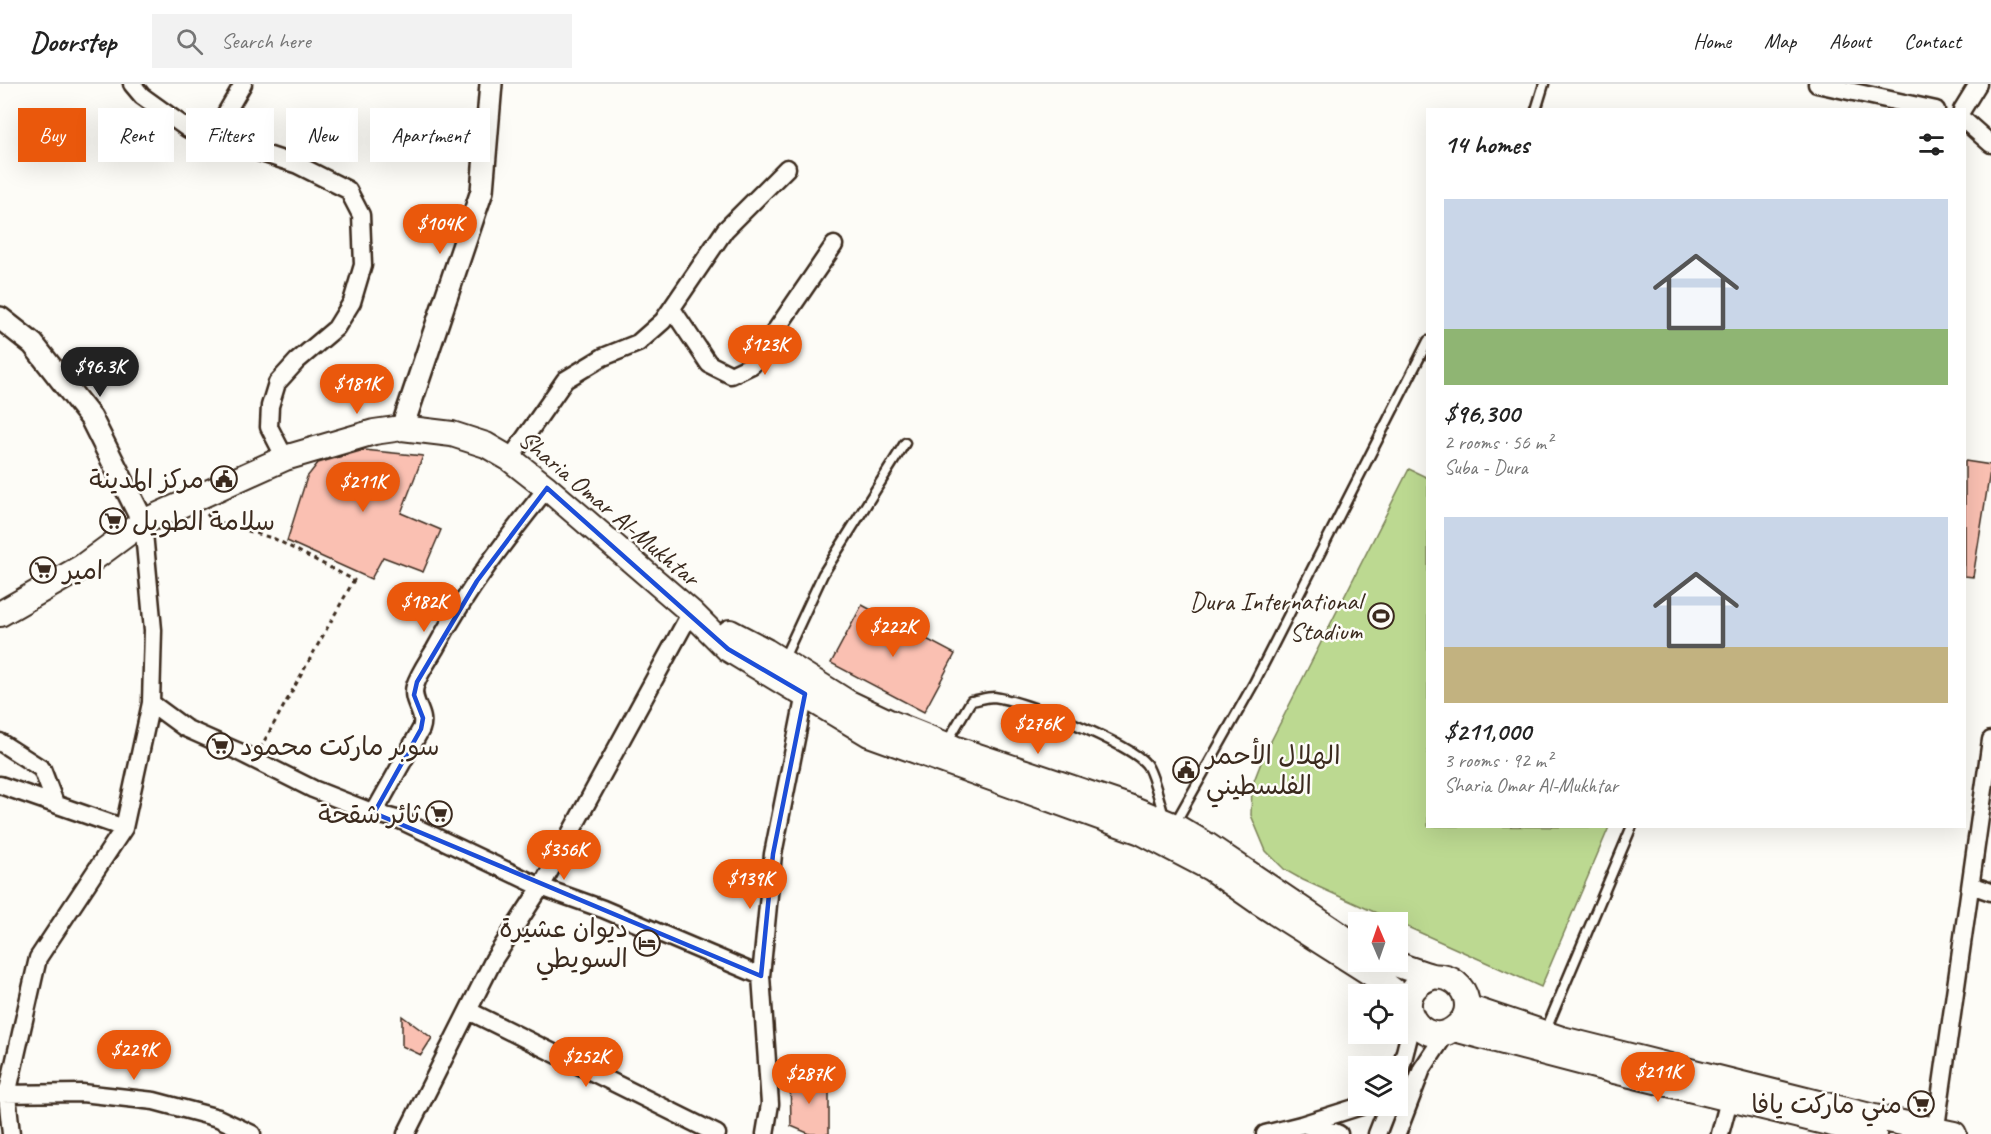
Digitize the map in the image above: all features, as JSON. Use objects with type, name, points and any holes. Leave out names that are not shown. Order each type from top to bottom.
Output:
[{"type":"main road","name":"Sharia Omar Al-Mukhtar","points":[[0,614],[82,567],[142,522],[285,458],[374,432],[402,428],[452,434],[486,445],[510,459],[691,612],[728,649],[869,734],[1141,832],[1210,868],[1260,903],[1370,973],[1382,984]]},
{"type":"main road","name":"Sharia Omar Al-Mukhtar","points":[[691,612],[782,661],[847,702],[889,722],[945,745],[1170,823],[1207,845],[1348,940]]},
{"type":"main road","points":[[1408,969],[1432,977],[1449,979],[1462,990],[1467,1007],[1461,1023],[1450,1031]]},
{"type":"main road","points":[[1408,998],[1423,980],[1432,977]]},
{"type":"main road","points":[[1467,1007],[1874,1134]]},
{"type":"main road","points":[[1408,1010],[1419,1028],[1428,1032],[1450,1031],[1942,1133]]},
{"type":"street","points":[[132,84],[142,96],[186,128]]},
{"type":"street","points":[[229,108],[243,84]]},
{"type":"street","points":[[402,428],[482,191],[491,84]]},
{"type":"street","points":[[1817,84],[1927,108]]},
{"type":"street","points":[[1963,108],[1978,84]]},
{"type":"street","points":[[1966,122],[1991,144]]},
{"type":"street","points":[[274,157],[298,165],[348,190],[361,215],[363,265],[352,302],[336,328],[297,361],[277,383],[270,406],[269,427],[285,458]]},
{"type":"street","points":[[510,459],[565,380],[603,357],[638,344],[663,321],[725,230],[787,168]]},
{"type":"street","points":[[672,309],[709,364],[731,375],[752,365],[834,245]]},
{"type":"street","points":[[0,318],[33,344],[91,418],[142,522],[153,630],[151,703],[124,828],[38,958],[3,1094],[11,1134]]},
{"type":"street","points":[[374,813],[421,729],[423,718],[414,695],[417,682],[477,581],[547,488]]},
{"type":"street","points":[[406,1134],[470,1011],[494,959],[541,887],[691,612]]},
{"type":"street","points":[[765,1134],[770,1104],[761,976],[773,854],[805,694]]},
{"type":"street","points":[[151,703],[185,728],[313,789],[374,813],[400,820],[541,887],[603,909],[761,976]]},
{"type":"street","points":[[1942,1133],[1971,885],[1991,740]]},
{"type":"street","points":[[0,742],[42,769],[55,803]]},
{"type":"street","points":[[0,784],[124,828]]},
{"type":"street","points":[[1971,885],[1991,892]]},
{"type":"street","points":[[470,1011],[717,1134]]},
{"type":"street","points":[[1397,1134],[1422,1069],[1450,1031]]},
{"type":"street","points":[[1720,1134],[1732,1090]]},
{"type":"street","points":[[3,1094],[82,1094],[154,1101],[218,1118],[252,1134]]},
{"type":"street","points":[[1265,1134],[1348,1110]]},
{"type":"street","points":[[1377,1134],[1384,1116]]},
{"type":"street","points":[[1301,1125],[1325,1128],[1339,1134]]},
{"type":"lane","points":[[1537,108],[1544,84]]},
{"type":"lane","points":[[1170,823],[1254,683],[1426,345]]},
{"type":"lane","points":[[782,661],[824,574],[905,443]]},
{"type":"lane","points":[[945,745],[971,701],[993,697],[1038,710],[1103,737],[1148,765],[1170,823]]},
{"type":"lane","points":[[1545,1033],[1631,828]]},
{"type":"path","points":[[194,499],[212,520],[274,539],[354,580],[254,759]]},
{"type":"highlighted area","points":[[547,488],[728,649],[805,694],[773,854],[761,976],[374,813],[421,729],[423,718],[414,695],[417,682],[477,581]]},
{"type":"green space","name":"Dura International Stadium","points":[[1409,469],[1426,477],[1426,828],[1609,828],[1541,987],[1408,927],[1408,912],[1374,912],[1285,870],[1266,851],[1251,815],[1252,786],[1264,755]]},
{"type":"building","points":[[364,450],[423,456],[401,513],[441,530],[423,572],[383,557],[371,579],[287,541],[307,477],[318,463]]},
{"type":"building","points":[[1966,461],[1991,465],[1973,577],[1966,576]]},
{"type":"building","points":[[862,605],[955,654],[924,712],[831,663]]},
{"type":"building","points":[[402,1016],[432,1038],[421,1055],[402,1046]]},
{"type":"building","points":[[790,1070],[829,1087],[829,1134],[810,1134],[791,1126]]},
{"type":"place","name":"مركز المدينة","points":[[224,479]]},
{"type":"place","name":"سلامة الطويل","points":[[113,521]]},
{"type":"place","name":"امير","points":[[43,570]]},
{"type":"place","name":"Dura International Stadium","points":[[1381,616]]},
{"type":"place","name":"سوبر ماركت محمود","points":[[220,746]]},
{"type":"place","name":"الهلال الأحمر الفلسطيني","points":[[1186,770]]},
{"type":"place","name":"ثائر شقحة","points":[[439,814]]},
{"type":"place","name":"ديوان عشيرة السويطي","points":[[647,943]]},
{"type":"place","name":"مني ماركت يافا","points":[[1921,1104]]}]
